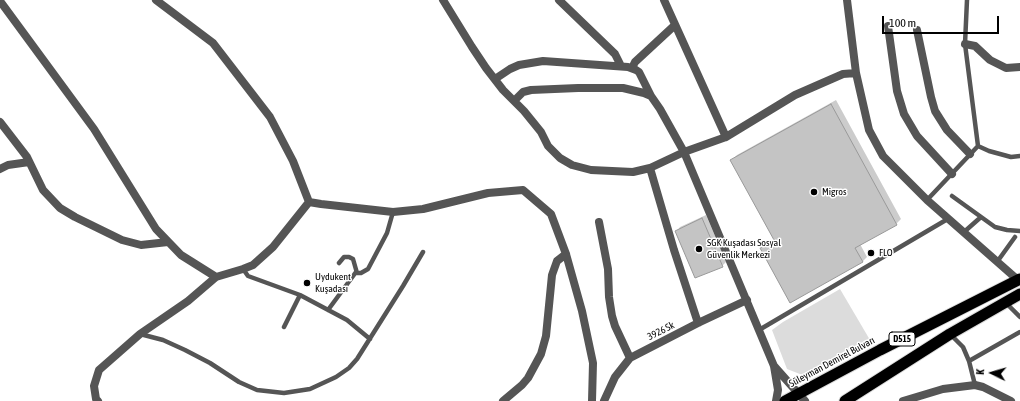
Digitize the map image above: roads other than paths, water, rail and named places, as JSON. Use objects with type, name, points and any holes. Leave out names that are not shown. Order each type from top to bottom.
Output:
[{"type":"highway","name":"Süleyman Demirel Bulvarı","points":[[785,401],[801,397],[880,350],[1019,280]]},
{"type":"highway","name":"D515","points":[[845,401],[950,334],[1020,294]]},
{"type":"street","points":[[156,0],[213,44],[270,117],[293,161],[309,202]]},
{"type":"street","points":[[443,0],[472,48],[503,90],[541,132],[548,146],[560,158],[572,165],[591,170],[633,172],[650,168],[684,152],[726,137],[795,95],[843,74],[856,73]]},
{"type":"street","points":[[559,0],[615,54],[621,66]]},
{"type":"street","points":[[664,0],[726,137]]},
{"type":"street","points":[[847,0],[856,73],[869,130],[883,156],[927,200],[1019,280]]},
{"type":"street","points":[[0,1],[94,129],[150,220],[181,255],[216,277]]},
{"type":"street","points":[[632,68],[635,62],[675,25]]},
{"type":"street","points":[[888,26],[897,91],[904,114],[917,136],[952,174]]},
{"type":"street","points":[[917,30],[935,111],[947,130],[970,154]]},
{"type":"street","points":[[965,44],[975,46],[990,60],[1006,68],[1020,67]]},
{"type":"street","points":[[495,79],[514,67],[543,61],[621,66],[632,68],[639,72],[651,96],[660,108],[684,152],[747,300],[774,366],[778,390],[776,401]]},
{"type":"street","points":[[514,101],[523,92],[532,90],[623,88],[651,96]]},
{"type":"street","points":[[0,122],[21,148],[43,190],[53,202],[67,213],[122,240],[141,245],[168,242]]},
{"type":"street","points":[[0,169],[8,165],[29,162]]},
{"type":"street","points":[[650,168],[674,250],[698,323]]},
{"type":"street","points":[[309,202],[393,212],[423,209],[488,193],[524,190],[551,214],[566,254],[582,311],[593,363],[592,401]]},
{"type":"street","points":[[98,401],[96,399],[94,386],[98,370],[140,334],[188,301],[216,277],[253,265],[273,247],[309,202]]},
{"type":"street","points":[[599,222],[608,269],[609,297],[612,316],[630,358]]},
{"type":"street","points":[[503,401],[528,378],[541,354],[546,336],[552,275],[557,261],[566,254]]},
{"type":"street","name":"3926 Sk","points":[[604,401],[615,377],[630,358],[747,300]]},
{"type":"street","points":[[774,366],[801,397]]},
{"type":"street","points":[[903,401],[943,389],[975,385],[1011,401]]},
{"type":"lane","points":[[967,0],[965,44],[978,146]]},
{"type":"lane","points":[[927,200],[978,146]]},
{"type":"lane","points":[[978,146],[1010,157],[1020,156]]},
{"type":"lane","points":[[952,196],[995,227],[1013,231],[1020,230]]},
{"type":"lane","points":[[356,272],[361,273],[370,266],[387,233],[393,212]]},
{"type":"lane","points":[[964,232],[981,216]]},
{"type":"lane","points":[[759,330],[946,220]]},
{"type":"lane","points":[[997,262],[1018,238],[1013,236],[1013,231]]},
{"type":"lane","points":[[140,334],[167,342],[185,350],[248,387],[275,393],[305,390],[331,380],[353,364],[423,252]]},
{"type":"lane","points":[[328,310],[356,272],[353,259],[344,257],[339,263]]},
{"type":"lane","points":[[243,269],[248,276],[300,295],[347,320],[370,339]]},
{"type":"lane","points":[[284,327],[300,295]]},
{"type":"lane","points":[[1005,302],[1020,317]]},
{"type":"lane","points":[[970,361],[1020,332]]},
{"type":"lane","points":[[950,334],[963,347],[970,361],[975,385]]},
{"type":"place","name":"Migros","points":[[814,192]]},
{"type":"place","name":"SGK Kuşadası Sosyal Güvenlik Merkezi","points":[[699,249]]},
{"type":"place","name":"FLO","points":[[871,253]]},
{"type":"place","name":"Uydukent Kuşadası","points":[[307,283]]}]
